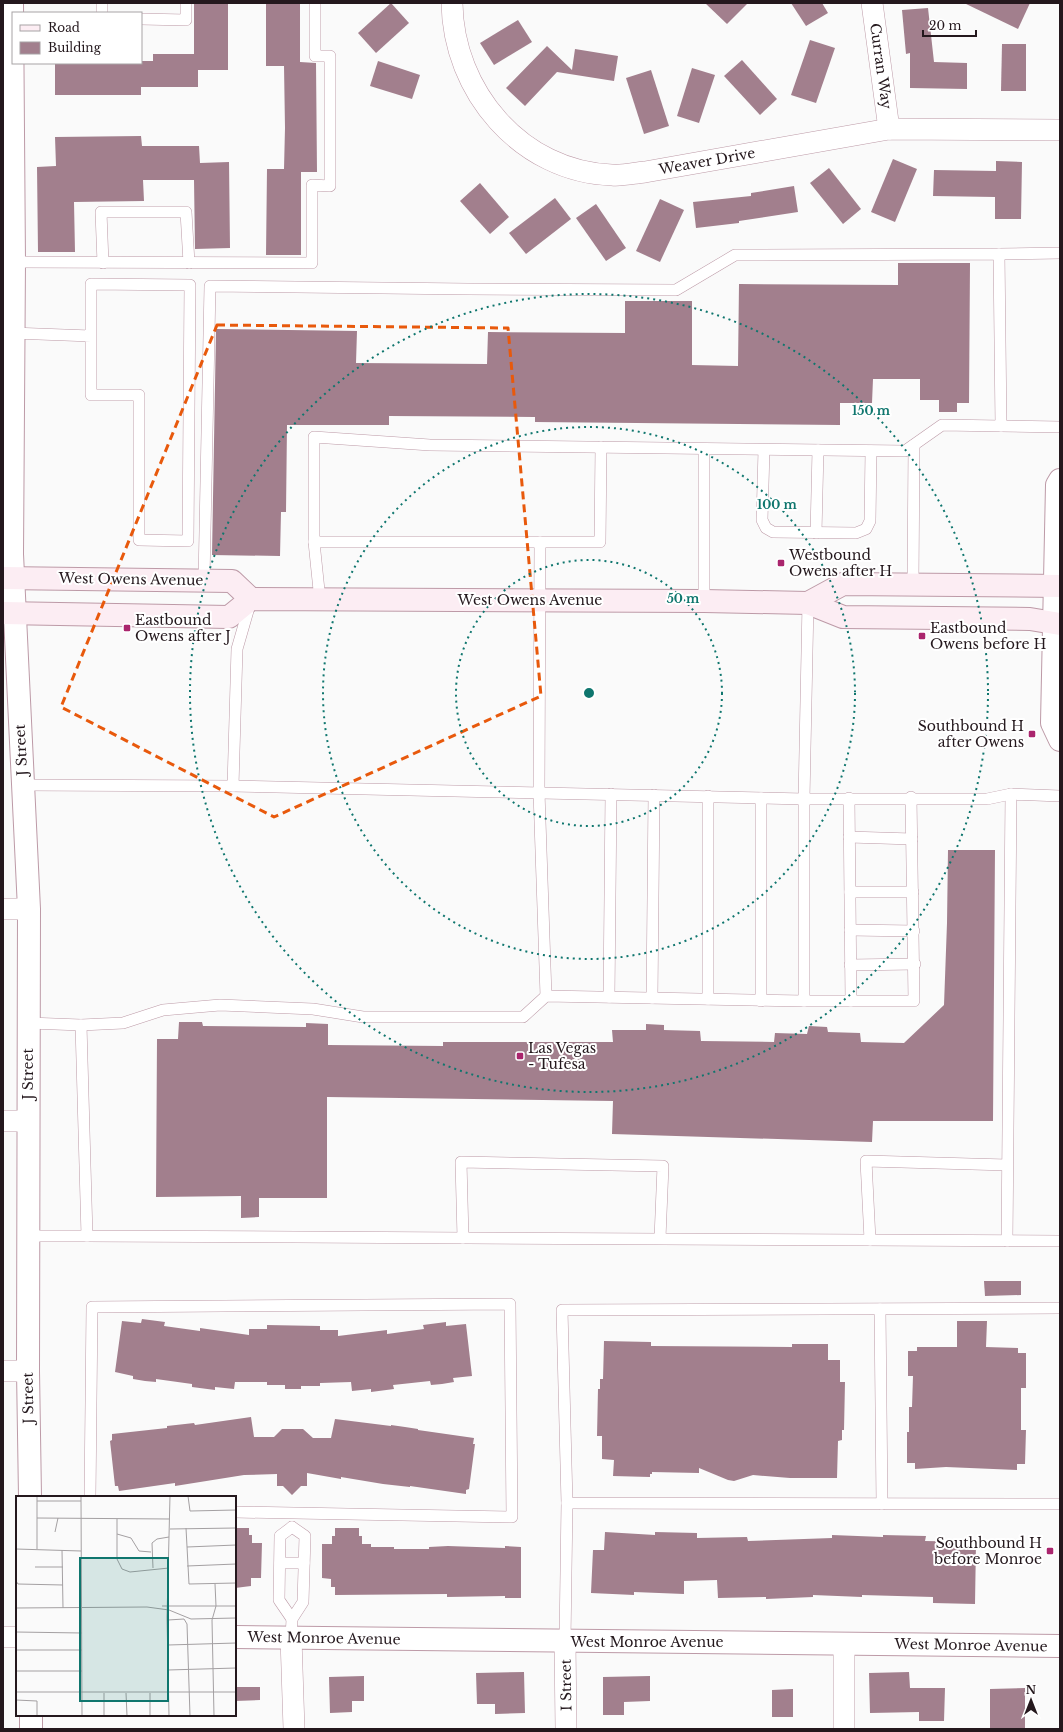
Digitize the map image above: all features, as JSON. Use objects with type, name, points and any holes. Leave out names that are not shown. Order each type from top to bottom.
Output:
[{"type":"main road","name":"West Owens Avenue","points":[[8,578],[232,581],[252,599],[704,601],[808,603],[842,617],[1030,619],[1057,623]]},
{"type":"main road","name":"West Owens Avenue","points":[[808,603],[843,584],[1058,586]]},
{"type":"main road","points":[[9,613],[230,617],[252,599]]},
{"type":"street","name":"Weaver Drive","points":[[452,3],[457,46],[465,70],[477,94],[494,117],[510,133],[533,150],[555,163],[591,173],[612,176],[638,173],[889,129],[1060,130]]},
{"type":"street","name":"Curran Way","points":[[872,3],[889,129]]},
{"type":"street","name":"J Street","points":[[12,64],[14,262],[8,512],[8,578],[9,613],[22,785],[29,909],[28,1372],[30,1496]]},
{"type":"street","points":[[1060,480],[1056,485],[1058,586],[1052,723],[1060,740]]},
{"type":"street","points":[[3,908],[29,909]]},
{"type":"street","points":[[3,1121],[28,1121]]},
{"type":"street","points":[[3,1371],[28,1372]]},
{"type":"street","points":[[292,1628],[294,1729]]},
{"type":"street","name":"West Monroe Avenue","points":[[236,1638],[292,1628],[565,1641],[1060,1646]]},
{"type":"street","points":[[3,1637],[16,1637]]},
{"type":"street","name":"I Street","points":[[565,1641],[566,1729]]},
{"type":"street","points":[[844,1644],[844,1729]]},
{"type":"street","points":[[31,1729],[32,1716]]},
{"type":"lane","points":[[142,19],[186,20],[186,3]]},
{"type":"lane","points":[[14,262],[312,263],[312,185],[330,186],[330,56],[315,56],[315,3]]},
{"type":"lane","points":[[103,263],[101,212],[186,212],[189,263]]},
{"type":"lane","points":[[204,580],[210,286],[676,290],[735,255],[1060,253]]},
{"type":"lane","points":[[999,254],[1001,426]]},
{"type":"lane","points":[[91,284],[190,285],[188,541],[139,540],[139,395],[91,395],[91,336],[91,284]]},
{"type":"lane","points":[[12,333],[91,336]]},
{"type":"lane","points":[[320,600],[314,542],[314,437],[430,445],[905,451],[942,425],[1060,427]]},
{"type":"lane","points":[[913,584],[914,445]]},
{"type":"lane","points":[[314,542],[600,542],[601,447]]},
{"type":"lane","points":[[704,449],[704,601]]},
{"type":"lane","points":[[764,450],[762,520],[766,528],[773,532],[856,533],[866,529],[870,521],[870,451]]},
{"type":"lane","points":[[816,532],[818,450]]},
{"type":"lane","points":[[540,542],[538,792],[546,996]]},
{"type":"lane","points":[[233,786],[237,649],[252,599]]},
{"type":"lane","points":[[804,1002],[804,799],[808,603]]},
{"type":"lane","points":[[22,785],[233,786],[804,799],[912,797],[987,799],[1011,794],[1060,796]]},
{"type":"lane","points":[[609,997],[611,794]]},
{"type":"lane","points":[[1007,1241],[1011,794]]},
{"type":"lane","points":[[652,998],[654,795]]},
{"type":"lane","points":[[708,796],[708,999]]},
{"type":"lane","points":[[29,1023],[81,1025],[123,1023],[163,1010],[220,1005],[313,1009],[363,1017],[523,1017],[546,996],[804,1002],[914,1001],[915,964],[912,797]]},
{"type":"lane","points":[[761,798],[761,1001]]},
{"type":"lane","points":[[849,798],[851,1001]]},
{"type":"lane","points":[[850,837],[912,839]]},
{"type":"lane","points":[[850,892],[913,892]]},
{"type":"lane","points":[[850,930],[914,931]]},
{"type":"lane","points":[[850,965],[915,964]]},
{"type":"lane","points":[[81,1025],[86,1236]]},
{"type":"lane","points":[[870,1240],[866,1161],[1008,1165]]},
{"type":"lane","points":[[463,1238],[461,1162],[663,1166],[660,1238]]},
{"type":"lane","points":[[28,1236],[1060,1241]]},
{"type":"lane","points":[[90,1496],[92,1306],[510,1304],[512,1517],[236,1512]]},
{"type":"lane","points":[[565,1641],[567,1503],[562,1310],[880,1310],[1060,1308]]},
{"type":"lane","points":[[880,1310],[882,1504]]},
{"type":"lane","points":[[567,1503],[1060,1504]]},
{"type":"lane","points":[[292,1512],[292,1527]]},
{"type":"lane","points":[[292,1527],[280,1536],[279,1600],[292,1628]]},
{"type":"lane","points":[[292,1527],[305,1536],[303,1602],[292,1628]]},
{"type":"lane","points":[[280,1562],[304,1563]]},
{"type":"highlighted area","points":[[217,325],[508,328],[541,696],[274,817],[61,707]]},
{"type":"building","points":[[194,3],[228,3],[228,70],[198,70],[198,87],[141,87],[141,95],[55,95],[55,64],[142,64],[142,61],[153,61],[153,54],[194,54]]},
{"type":"building","points":[[266,3],[300,3],[300,62],[316,63],[317,172],[301,172],[301,255],[266,255],[267,169],[284,169],[285,128],[284,66],[266,66]]},
{"type":"building","points":[[391,3],[409,23],[376,53],[358,33]]},
{"type":"building","points":[[705,3],[748,3],[727,24]]},
{"type":"building","points":[[791,3],[822,3],[828,13],[806,26]]},
{"type":"building","points":[[964,3],[1030,3],[1018,29]]},
{"type":"building","points":[[928,8],[934,62],[967,63],[967,89],[910,88],[910,53],[906,54],[902,10]]},
{"type":"building","points":[[518,20],[532,42],[494,65],[480,43]]},
{"type":"building","points":[[810,40],[835,48],[816,103],[791,95]]},
{"type":"building","points":[[1002,44],[1026,44],[1026,91],[1001,91]]},
{"type":"building","points":[[547,46],[572,70],[575,49],[618,56],[614,81],[557,72],[525,106],[506,88]]},
{"type":"building","points":[[742,60],[777,99],[760,115],[724,76]]},
{"type":"building","points":[[378,61],[420,75],[412,99],[370,86]]},
{"type":"building","points":[[692,68],[715,75],[699,123],[677,116]]},
{"type":"building","points":[[651,70],[669,126],[644,134],[626,78]]},
{"type":"building","points":[[141,136],[142,146],[199,146],[200,163],[229,162],[230,248],[195,249],[194,180],[143,180],[144,201],[74,202],[75,252],[38,252],[37,167],[56,166],[55,137]]},
{"type":"building","points":[[893,159],[917,169],[895,222],[871,212]]},
{"type":"building","points":[[996,161],[1022,162],[1021,219],[995,219],[995,197],[933,196],[934,170],[996,171]]},
{"type":"building","points":[[829,168],[861,209],[843,224],[810,183]]},
{"type":"building","points":[[480,183],[509,217],[490,234],[460,201]]},
{"type":"building","points":[[794,186],[798,212],[739,221],[739,223],[696,228],[693,202],[751,196],[751,193]]},
{"type":"building","points":[[555,198],[571,219],[526,254],[509,233]]},
{"type":"building","points":[[660,199],[684,210],[660,262],[636,251]]},
{"type":"building","points":[[596,204],[626,248],[606,261],[576,218]]},
{"type":"building","points":[[898,263],[970,263],[969,403],[957,403],[957,412],[939,412],[939,400],[920,400],[920,379],[873,379],[872,403],[840,403],[840,425],[535,422],[535,417],[389,416],[389,425],[287,425],[286,512],[281,512],[280,556],[212,555],[216,329],[357,331],[356,363],[487,364],[488,332],[625,333],[625,301],[692,301],[692,365],[738,366],[739,284],[898,285]]},
{"type":"building","points":[[948,850],[995,850],[993,1121],[873,1121],[872,1142],[612,1134],[613,1101],[327,1097],[327,1198],[259,1198],[259,1217],[241,1218],[241,1196],[156,1197],[157,1039],[178,1039],[179,1022],[202,1022],[203,1026],[306,1027],[306,1023],[328,1024],[328,1045],[443,1046],[443,1042],[613,1042],[612,1030],[646,1030],[646,1024],[664,1025],[664,1030],[700,1031],[701,1041],[774,1042],[775,1033],[807,1034],[809,1026],[827,1027],[828,1032],[860,1033],[861,1042],[904,1043],[944,1005]]},
{"type":"building","points":[[984,1281],[1021,1281],[1021,1295],[985,1296]]},
{"type":"building","points":[[142,1319],[165,1322],[164,1326],[200,1331],[200,1328],[249,1335],[249,1329],[267,1329],[267,1325],[320,1326],[320,1330],[338,1330],[338,1336],[387,1330],[387,1334],[424,1329],[423,1325],[446,1322],[446,1326],[466,1324],[472,1376],[453,1378],[454,1382],[442,1384],[431,1385],[430,1381],[393,1385],[394,1389],[371,1392],[371,1389],[352,1391],[351,1382],[320,1383],[320,1386],[301,1386],[301,1389],[285,1389],[285,1385],[267,1385],[267,1382],[235,1382],[234,1389],[215,1387],[215,1390],[192,1387],[192,1384],[156,1379],[156,1382],[133,1379],[133,1376],[115,1372],[122,1321],[141,1323]]},
{"type":"building","points":[[957,1321],[987,1321],[986,1347],[1018,1348],[1018,1353],[1026,1353],[1026,1388],[1021,1388],[1021,1430],[1026,1430],[1025,1464],[1017,1464],[1017,1470],[946,1467],[915,1469],[915,1463],[907,1463],[907,1432],[909,1432],[909,1407],[912,1407],[913,1376],[908,1376],[908,1351],[917,1351],[917,1347],[957,1347]]},
{"type":"building","points":[[604,1341],[651,1342],[651,1346],[792,1347],[792,1344],[828,1344],[828,1360],[840,1360],[840,1382],[845,1382],[844,1430],[842,1430],[842,1440],[838,1441],[837,1478],[790,1478],[753,1475],[734,1481],[699,1468],[699,1473],[652,1472],[650,1477],[613,1476],[614,1460],[602,1459],[602,1436],[597,1436],[598,1389],[600,1389],[600,1379],[603,1379]]},
{"type":"building","points":[[251,1417],[254,1437],[274,1437],[282,1429],[303,1429],[313,1438],[331,1438],[335,1419],[391,1425],[474,1438],[473,1444],[475,1444],[469,1489],[466,1490],[466,1494],[410,1486],[383,1484],[341,1477],[341,1479],[307,1473],[307,1486],[301,1486],[292,1495],[283,1486],[277,1486],[277,1474],[244,1475],[175,1486],[175,1483],[119,1491],[118,1486],[115,1486],[110,1441],[112,1440],[112,1434],[167,1428],[167,1426],[194,1423],[195,1425]]},
{"type":"building","points":[[236,1528],[249,1528],[249,1535],[252,1535],[252,1543],[262,1543],[261,1578],[251,1578],[251,1586],[236,1588]]},
{"type":"building","points":[[335,1528],[359,1528],[359,1536],[362,1536],[362,1544],[371,1544],[371,1547],[394,1547],[394,1549],[429,1549],[429,1547],[448,1546],[505,1548],[505,1546],[521,1547],[521,1598],[505,1598],[505,1596],[447,1597],[447,1594],[335,1595],[335,1587],[331,1587],[331,1579],[322,1578],[322,1544],[332,1544],[332,1536],[335,1536]]},
{"type":"building","points":[[605,1532],[655,1535],[655,1532],[697,1533],[697,1538],[747,1537],[748,1541],[832,1538],[832,1535],[883,1537],[883,1535],[926,1536],[925,1541],[976,1542],[975,1604],[933,1603],[933,1597],[862,1595],[862,1597],[813,1595],[813,1597],[766,1599],[766,1597],[718,1598],[717,1580],[684,1581],[684,1594],[634,1592],[634,1595],[591,1593],[593,1550],[604,1550]]},
{"type":"building","points":[[524,1672],[525,1713],[495,1714],[495,1704],[477,1704],[476,1673]]},
{"type":"building","points":[[909,1672],[910,1688],[945,1688],[944,1721],[919,1721],[919,1712],[870,1713],[869,1673]]},
{"type":"building","points":[[364,1676],[364,1701],[352,1701],[352,1712],[330,1713],[329,1677]]},
{"type":"building","points":[[650,1676],[650,1701],[624,1702],[624,1715],[603,1715],[603,1677]]},
{"type":"building","points":[[236,1687],[260,1687],[260,1700],[236,1701]]},
{"type":"building","points":[[1025,1688],[1025,1729],[990,1729],[990,1689]]},
{"type":"building","points":[[793,1689],[793,1717],[772,1717],[772,1690]]},
{"type":"place","name":"Westbound Owens after H","points":[[781,563]]},
{"type":"place","name":"Eastbound Owens after J","points":[[127,628]]},
{"type":"place","name":"Eastbound Owens before H","points":[[922,636]]},
{"type":"place","name":"Southbound H after Owens","points":[[1032,734]]},
{"type":"place","name":"Las Vegas - Tufesa","points":[[520,1056]]},
{"type":"place","name":"Southbound H before Monroe","points":[[1050,1551]]}]
